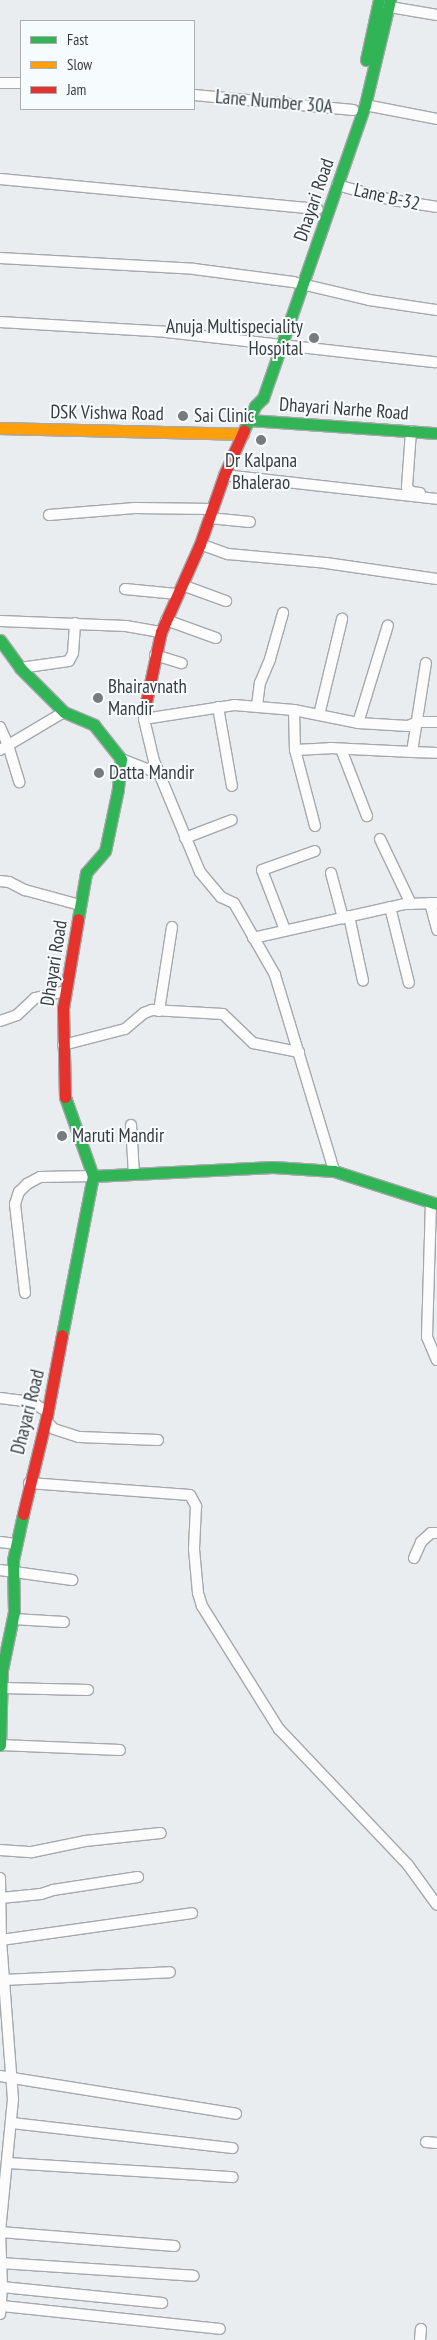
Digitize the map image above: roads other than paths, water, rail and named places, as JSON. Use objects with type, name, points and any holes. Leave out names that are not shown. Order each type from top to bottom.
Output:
[{"type":"street","points":[[384,3],[437,14]]},
{"type":"street","name":"Dhayari Road","points":[[145,713],[161,632],[200,544],[224,475],[255,406],[254,394],[277,344],[365,105],[384,3]]},
{"type":"street","name":"Dhayari Road","points":[[298,283],[318,210],[353,110],[384,3]]},
{"type":"street","points":[[0,83],[20,83]]},
{"type":"street","name":"Lane Number 30A","points":[[195,95],[353,110]]},
{"type":"street","points":[[365,105],[437,119]]},
{"type":"street","points":[[0,179],[318,210]]},
{"type":"street","name":"Lane B-32","points":[[337,185],[392,200],[437,207]]},
{"type":"street","points":[[0,258],[194,269],[298,283],[369,300],[437,310]]},
{"type":"street","points":[[0,322],[166,332],[434,362]]},
{"type":"street","name":"Dhayari Narhe Road","points":[[249,420],[437,433]]},
{"type":"street","name":"DSK Vishwa Road","points":[[0,428],[243,434]]},
{"type":"street","points":[[410,432],[408,490],[437,494]]},
{"type":"street","points":[[224,475],[437,499]]},
{"type":"street","points":[[49,515],[135,508],[211,513],[250,522]]},
{"type":"street","points":[[200,544],[228,554],[326,563],[437,579]]},
{"type":"street","points":[[124,589],[179,590],[226,601]]},
{"type":"street","points":[[257,706],[260,682],[270,659],[283,613]]},
{"type":"street","points":[[319,715],[342,618]]},
{"type":"street","points":[[166,620],[216,638]]},
{"type":"street","points":[[0,621],[126,626],[161,632]]},
{"type":"street","points":[[20,668],[69,661],[73,653],[75,623]]},
{"type":"street","points":[[358,723],[388,626]]},
{"type":"street","points":[[1,643],[20,668],[64,712],[94,725],[121,760],[160,774]]},
{"type":"street","points":[[155,655],[182,663]]},
{"type":"street","points":[[412,752],[426,663]]},
{"type":"street","points":[[334,1171],[276,975],[234,903],[221,897],[200,872],[154,761],[145,713],[234,705],[294,710],[358,723],[408,726],[418,722],[437,722]]},
{"type":"street","points":[[218,707],[232,786]]},
{"type":"street","points":[[294,710],[295,750],[315,826]]},
{"type":"street","points":[[4,747],[64,712]]},
{"type":"street","points":[[0,727],[4,747],[19,782]]},
{"type":"street","points":[[295,750],[341,749],[437,753]]},
{"type":"street","points":[[341,749],[367,816]]},
{"type":"street","name":"Dhayari Road","points":[[0,1745],[2,1670],[13,1619],[16,1544],[29,1482],[47,1417],[93,1176],[64,1094],[63,1008],[86,873],[104,851],[118,789],[121,760]]},
{"type":"street","points":[[185,838],[232,820]]},
{"type":"street","points":[[380,839],[411,904]]},
{"type":"street","points":[[285,930],[262,870],[315,851]]},
{"type":"street","points":[[331,873],[346,917],[363,981]]},
{"type":"street","points":[[0,881],[9,882],[25,890],[80,905]]},
{"type":"street","points":[[253,938],[390,907],[433,903],[437,930]]},
{"type":"street","points":[[390,907],[408,983]]},
{"type":"street","points":[[159,1011],[172,927]]},
{"type":"street","points":[[0,1021],[17,1014],[35,998],[66,991]]},
{"type":"street","points":[[63,1045],[125,1029],[144,1013],[152,1010],[223,1014],[252,1044],[299,1052]]},
{"type":"street","points":[[131,1125],[134,1174]]},
{"type":"street","points":[[25,1293],[14,1204],[19,1192],[27,1184],[40,1176],[93,1176],[273,1167],[334,1171],[434,1203],[427,1337],[437,1360]]},
{"type":"street","points":[[0,1398],[36,1404],[54,1429],[79,1438],[158,1440]]},
{"type":"street","points":[[29,1482],[190,1495],[196,1506],[194,1549],[198,1592],[202,1606],[279,1729],[408,1865],[437,1905]]},
{"type":"street","points":[[414,1558],[421,1542],[431,1533],[437,1533]]},
{"type":"street","points":[[0,1542],[16,1544]]},
{"type":"street","points":[[0,1570],[72,1580]]},
{"type":"street","points":[[13,1619],[64,1622]]},
{"type":"street","points":[[2,1688],[88,1690]]},
{"type":"street","points":[[0,1745],[120,1750]]},
{"type":"street","points":[[0,1850],[32,1852],[85,1841],[161,1833]]},
{"type":"street","points":[[0,1878],[3,2002],[12,2078],[12,2123],[0,2232],[1,2310],[220,2329]]},
{"type":"street","points":[[1,1898],[41,1894],[53,1890],[138,1878]]},
{"type":"street","points":[[1,1940],[192,1913]]},
{"type":"street","points":[[3,1980],[170,1972]]},
{"type":"street","points":[[0,2076],[236,2114]]},
{"type":"street","points":[[12,2123],[233,2148]]},
{"type":"street","points":[[426,2142],[437,2143]]},
{"type":"street","points":[[8,2163],[233,2177]]},
{"type":"street","points":[[0,2232],[174,2246]]},
{"type":"street","points":[[1,2259],[194,2276]]},
{"type":"street","points":[[2,2287],[162,2303]]},
{"type":"street","points":[[420,2340],[421,2329]]},
{"type":"place","name":"Anuja Multispeciality Hospital","points":[[314,338]]},
{"type":"place","name":"Sai Clinic","points":[[183,416]]},
{"type":"place","name":"Dr Kalpana Bhalerao","points":[[261,440]]},
{"type":"place","name":"Bhairavnath Mandir","points":[[98,698]]},
{"type":"place","name":"Datta Mandir","points":[[99,773]]},
{"type":"place","name":"Maruti Mandir","points":[[62,1136]]}]
